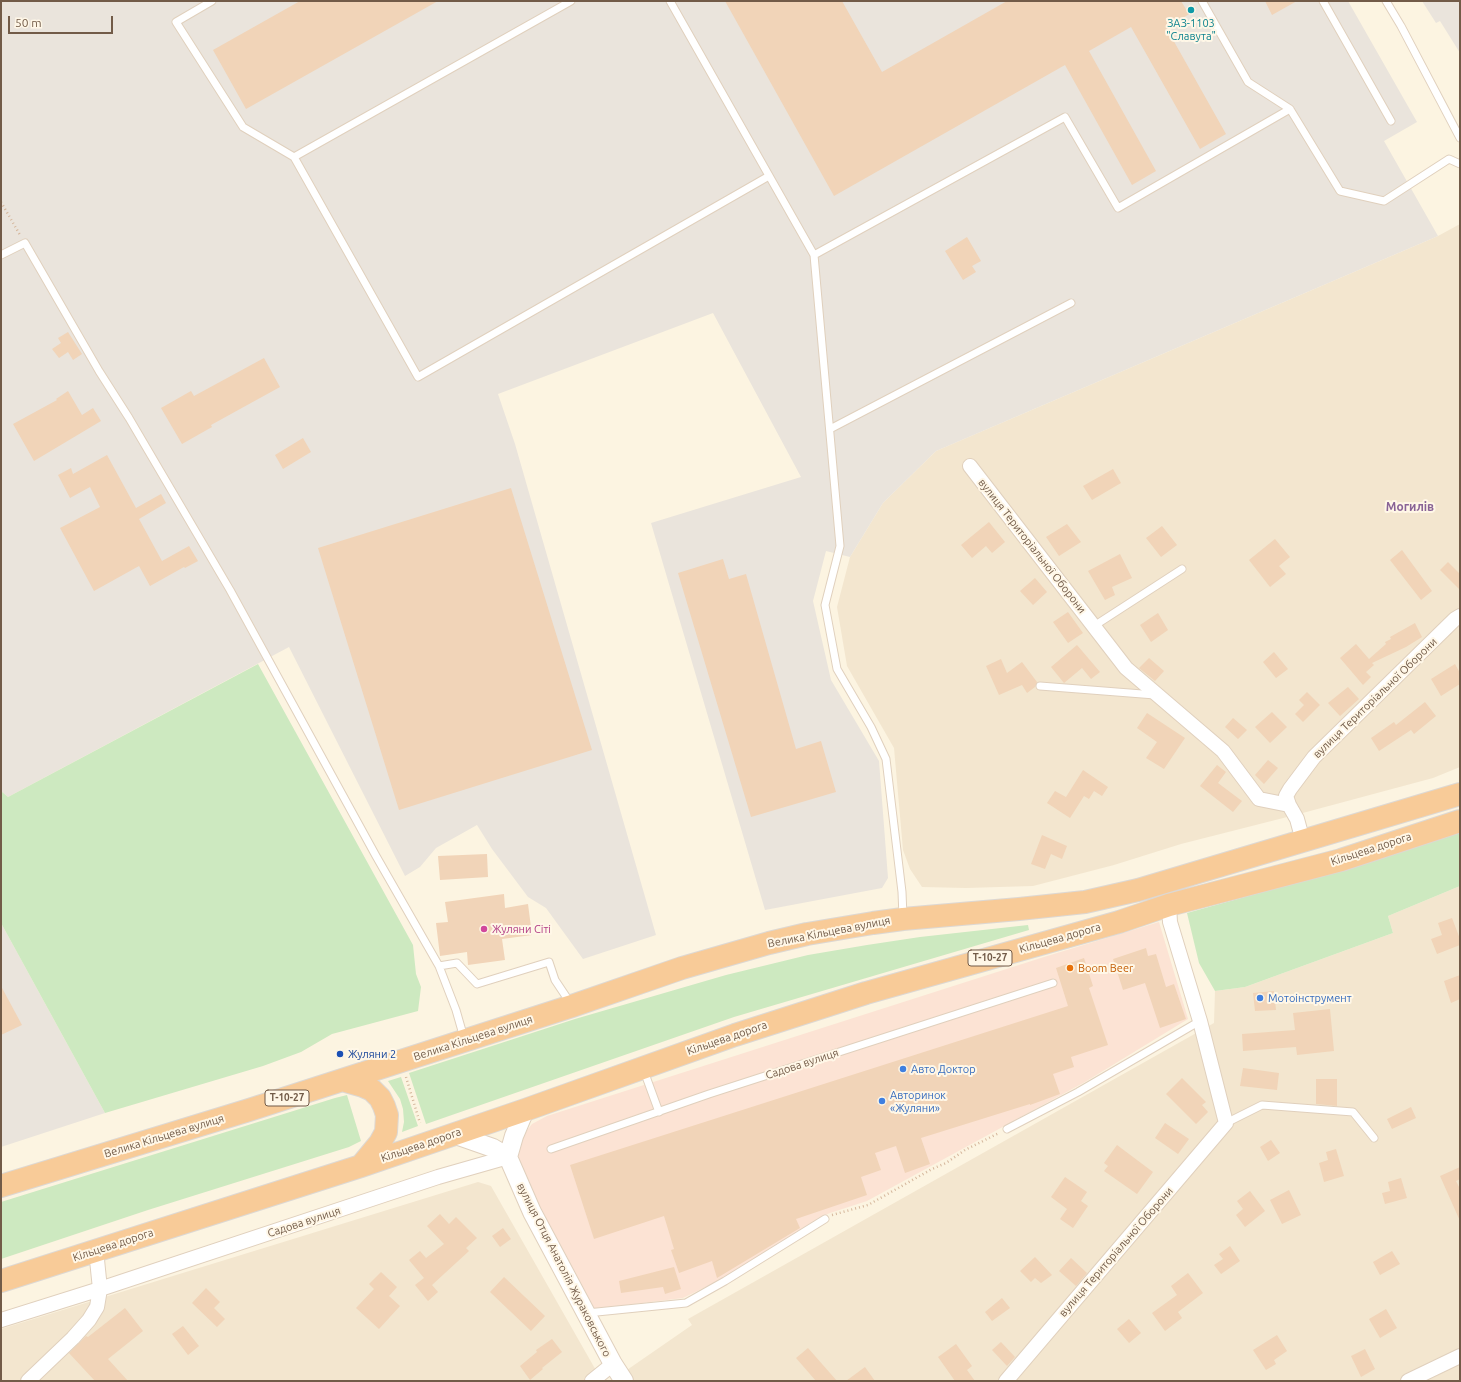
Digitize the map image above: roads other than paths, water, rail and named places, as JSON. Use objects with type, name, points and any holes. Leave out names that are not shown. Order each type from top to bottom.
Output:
[{"type":"highway","name":"Т-10-27","points":[[903,919],[1084,902],[1138,890],[1460,794]]},
{"type":"highway","name":"Кільцева дорога","points":[[1,1281],[361,1166],[525,1110],[735,1035],[866,993],[1119,922],[1169,905],[1341,860],[1460,821]]},
{"type":"highway","name":"Велика Кільцева вулиця","points":[[1,1186],[249,1110],[572,1006],[682,968],[769,943],[849,926],[903,919]]},
{"type":"highway","points":[[342,1080],[372,1090],[380,1098],[387,1115],[386,1132],[380,1143],[361,1166]]},
{"type":"street","name":"вулиця Територіальної Оборони","points":[[970,466],[1126,668],[1223,751],[1259,799],[1289,805],[1286,796],[1314,757],[1460,616]]},
{"type":"street","points":[[1289,805],[1297,819],[1303,841]]},
{"type":"street","points":[[1169,905],[1170,922],[1200,1021],[1226,1122]]},
{"type":"street","points":[[454,1134],[487,1145],[508,1157],[514,1136],[525,1110]]},
{"type":"street","name":"вулиця Територіальної Оборони","points":[[1006,1381],[1226,1122]]},
{"type":"street","name":"Садова вулиця","points":[[1,1320],[431,1180],[508,1157]]},
{"type":"street","name":"вулиця Отця Анатолія Жураковського","points":[[508,1157],[532,1212],[585,1313],[624,1381]]},
{"type":"street","points":[[28,1381],[89,1320],[98,1307],[100,1289],[96,1250]]},
{"type":"street","points":[[1408,1381],[1460,1356]]},
{"type":"street","points":[[592,1381],[613,1364]]},
{"type":"lane","points":[[212,1],[176,22],[244,127],[294,157],[418,377],[769,176]]},
{"type":"lane","points":[[294,157],[571,1]]},
{"type":"lane","points":[[670,1],[814,255],[840,546],[825,605],[837,669],[871,727],[886,759],[902,892],[903,919]]},
{"type":"lane","points":[[1202,1],[1248,82],[1290,109],[1340,192],[1384,201],[1449,159],[1460,164]]},
{"type":"lane","points":[[1323,1],[1391,121]]},
{"type":"lane","points":[[1386,1],[1401,26],[1460,138]]},
{"type":"lane","points":[[814,255],[1065,117],[1118,208],[1290,109]]},
{"type":"lane","points":[[1,255],[25,243],[98,371],[133,424],[230,590],[376,856],[439,966],[456,1010],[465,1040]]},
{"type":"lane","points":[[830,429],[1071,303]]},
{"type":"lane","points":[[1094,626],[1182,568]]},
{"type":"lane","points":[[1040,686],[1157,695]]},
{"type":"lane","points":[[439,966],[456,963],[477,984],[549,962],[555,980],[572,1006]]},
{"type":"lane","name":"Садова вулиця","points":[[552,1149],[716,1091],[1053,983]]},
{"type":"lane","points":[[1007,1129],[1078,1092],[1200,1021]]},
{"type":"lane","points":[[642,1067],[659,1112]]},
{"type":"lane","name":"вулиця Територіальної Оборони","points":[[1226,1122],[1262,1105],[1353,1112],[1374,1138]]},
{"type":"lane","points":[[585,1313],[686,1303],[725,1281],[825,1219]]},
{"type":"place","name":"ЗАЗ-1103 \"Славута\"","points":[[1191,10]]},
{"type":"place","name":"Жуляни Сіті","points":[[484,929]]},
{"type":"place","name":"Boom Beer","points":[[1070,968]]},
{"type":"place","name":"Мотоінструмент","points":[[1260,998]]},
{"type":"place","name":"Жуляни 2","points":[[340,1054]]},
{"type":"place","name":"Авто Доктор","points":[[903,1069]]},
{"type":"place","name":"Авторинок «Жуляни»","points":[[882,1101]]},
{"type":"district","name":"Могилів","points":[[1410,507]]}]
